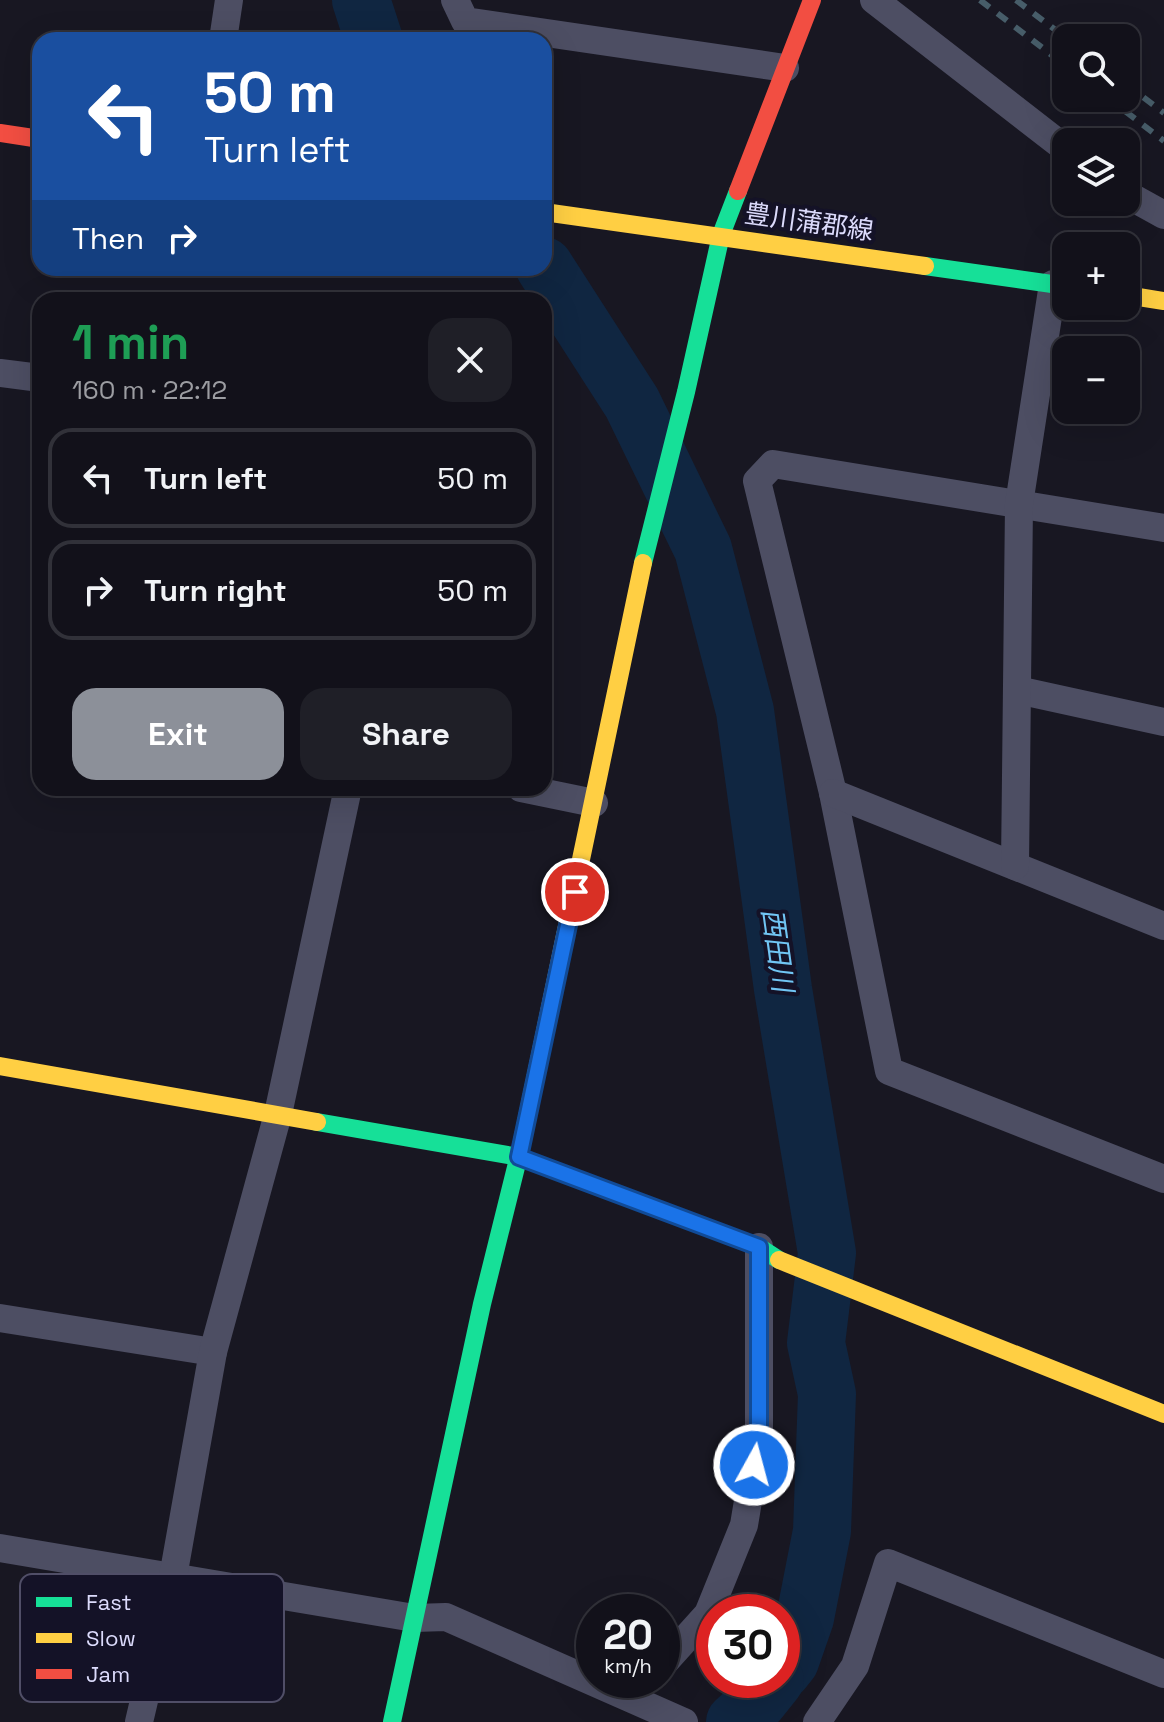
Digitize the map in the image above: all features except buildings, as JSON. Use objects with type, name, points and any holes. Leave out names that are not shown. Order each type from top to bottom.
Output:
[{"type":"street","points":[[224,32],[229,0]]},
{"type":"street","points":[[455,0],[465,21],[540,32]]},
{"type":"street","points":[[392,1722],[482,1304],[519,1157],[638,582],[686,392],[721,235],[812,0]]},
{"type":"street","points":[[874,0],[1052,138]]},
{"type":"street","points":[[552,34],[785,68]]},
{"type":"street","points":[[0,133],[32,138]]},
{"type":"street","points":[[1140,202],[1164,215]]},
{"type":"street","name":"豊川蒲郡線","points":[[552,213],[1052,284]]},
{"type":"street","points":[[1140,297],[1164,301]]},
{"type":"street","points":[[1015,866],[1019,504],[1053,320]]},
{"type":"street","points":[[0,373],[32,377]]},
{"type":"street","points":[[1164,528],[773,464],[757,481],[833,793],[889,1071],[1164,1179]]},
{"type":"street","points":[[1017,690],[1164,722]]},
{"type":"street","points":[[833,793],[1164,926]]},
{"type":"street","points":[[552,794],[594,803]]},
{"type":"street","points":[[174,1574],[213,1352],[278,1114],[346,796]]},
{"type":"street","points":[[0,1066],[519,1157],[770,1253],[1164,1414]]},
{"type":"street","points":[[680,1645],[708,1614],[744,1525],[759,1435],[770,1253]]},
{"type":"street","points":[[0,1318],[213,1352]]},
{"type":"street","points":[[0,1548],[155,1574]]},
{"type":"street","points":[[817,1722],[855,1666],[888,1563],[1164,1674]]},
{"type":"street","points":[[284,1596],[414,1618],[446,1617],[576,1669]]},
{"type":"street","points":[[643,1698],[684,1722]]},
{"type":"street","points":[[139,1722],[144,1702]]},
{"type":"waterway","name":"西田川","points":[[361,0],[371,32]]},
{"type":"waterway","name":"西田川","points":[[550,276],[632,403],[703,549],[745,711],[783,989],[827,1253],[816,1343],[827,1394],[822,1531],[800,1632]]},
{"type":"waterway","name":"西田川","points":[[735,1722],[761,1698]]},
{"type":"railway","points":[[980,0],[1052,55]]},
{"type":"railway","points":[[1016,0],[1052,27]]},
{"type":"railway","points":[[1140,95],[1164,113]]},
{"type":"railway","points":[[1126,112],[1164,141]]},
{"type":"traffic: fast","points":[[643,563],[721,235],[738,191]]},
{"type":"traffic: fast","points":[[925,266],[1052,284]]},
{"type":"traffic: fast","points":[[317,1122],[519,1157],[759,1247],[779,1260]]},
{"type":"traffic: fast","points":[[392,1722],[482,1304],[520,1151]]},
{"type":"traffic: slow","points":[[552,213],[925,266]]},
{"type":"traffic: slow","points":[[1140,297],[1164,301]]},
{"type":"traffic: slow","points":[[520,1151],[643,563]]},
{"type":"traffic: slow","points":[[0,1066],[317,1122]]},
{"type":"traffic: slow","points":[[779,1260],[1164,1414]]},
{"type":"traffic: jam","points":[[738,191],[812,0]]},
{"type":"traffic: jam","points":[[0,133],[32,138]]},
{"type":"route","points":[[575,892],[519,1157],[759,1247],[759,1435],[754,1465]]}]
